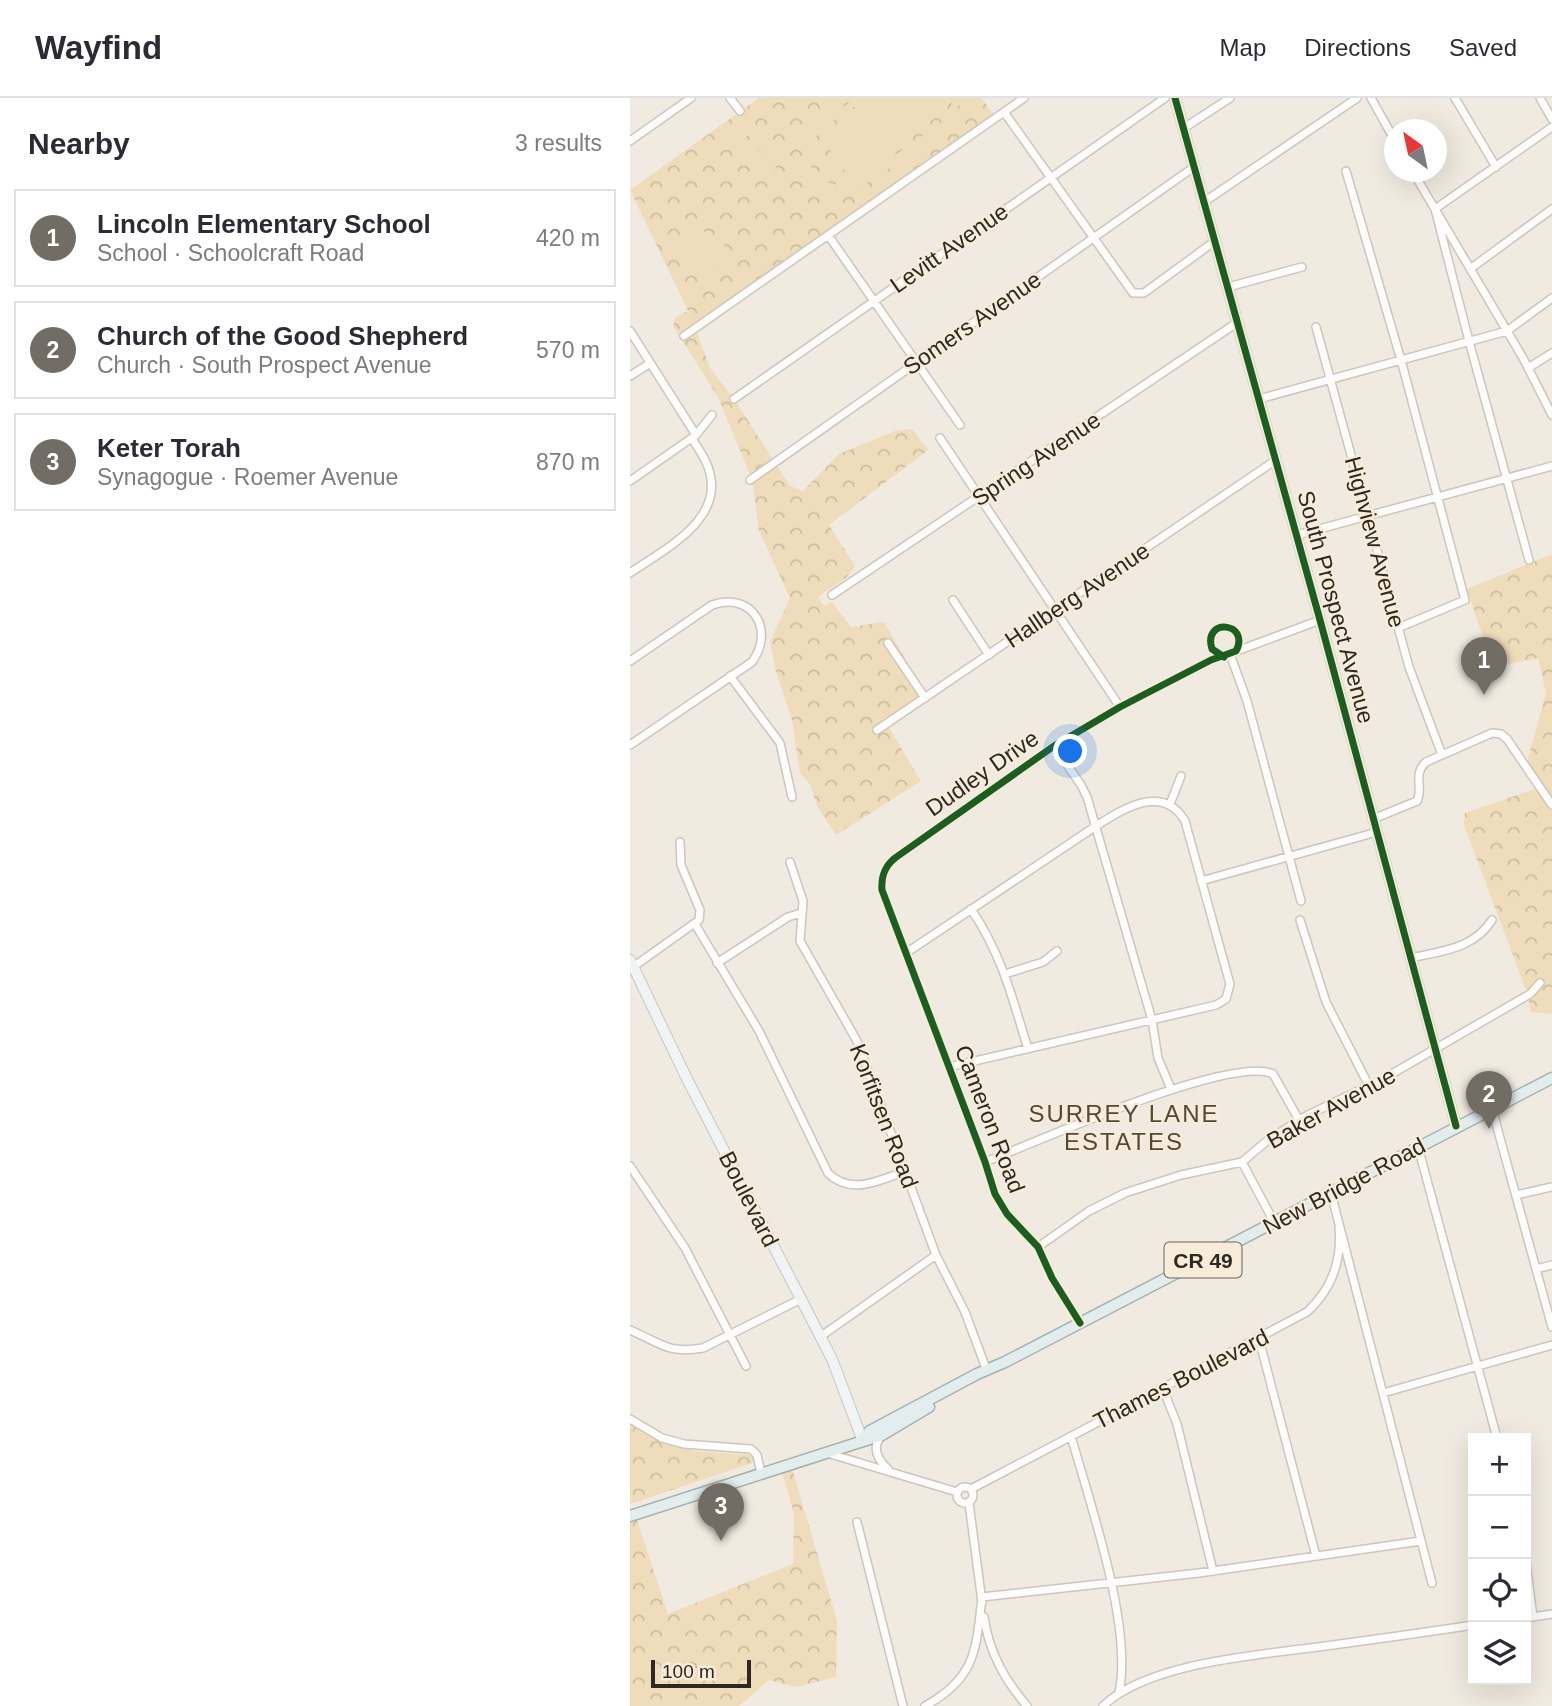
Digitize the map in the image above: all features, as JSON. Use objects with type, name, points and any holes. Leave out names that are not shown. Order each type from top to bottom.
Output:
[{"type":"main road","name":"New Bridge Road","points":[[827,1452],[882,1434],[987,1371],[1456,1126],[1551,1080]]},
{"type":"main road","name":"New Bridge Road","points":[[863,1439],[870,1430],[987,1371]]},
{"type":"main road","name":"CR 49","points":[[761,1473],[827,1452]]},
{"type":"main road","points":[[630,1516],[761,1473]]},
{"type":"street","points":[[630,141],[691,98]]},
{"type":"street","points":[[730,98],[740,111]]},
{"type":"street","points":[[684,336],[1024,98]]},
{"type":"street","name":"Levitt Avenue","points":[[734,399],[1165,98]]},
{"type":"street","name":"South Prospect Avenue","points":[[1175,98],[1320,620],[1456,1126]]},
{"type":"street","points":[[1184,128],[1230,98]]},
{"type":"street","points":[[1204,202],[1357,98]]},
{"type":"street","points":[[1371,98],[1384,120]]},
{"type":"street","points":[[1455,98],[1496,167]]},
{"type":"street","points":[[1540,98],[1552,119]]},
{"type":"street","points":[[1004,112],[1130,291],[1144,293],[1215,241]]},
{"type":"street","points":[[1435,209],[1552,127]]},
{"type":"street","name":"Somers Avenue","points":[[750,480],[1195,167]]},
{"type":"street","points":[[1346,171],[1401,360],[1465,600],[1398,628]]},
{"type":"street","points":[[1419,182],[1507,331],[1552,415]]},
{"type":"street","points":[[1435,209],[1529,560]]},
{"type":"street","points":[[1470,269],[1552,209]]},
{"type":"street","points":[[828,235],[960,425]]},
{"type":"street","points":[[1228,287],[1302,267]]},
{"type":"street","points":[[1259,399],[1507,331],[1552,298]]},
{"type":"street","name":"Spring Avenue","points":[[832,595],[1238,322]]},
{"type":"street","name":"Highview Avenue","points":[[1316,327],[1398,628],[1419,697],[1442,755]]},
{"type":"street","points":[[630,331],[694,436],[709,471],[711,489],[706,509],[694,527],[630,573]]},
{"type":"street","points":[[1528,368],[1552,353]]},
{"type":"street","points":[[630,376],[649,364]]},
{"type":"street","points":[[630,481],[694,436],[712,415]]},
{"type":"street","points":[[940,438],[1120,707]]},
{"type":"street","name":"Hallberg Avenue","points":[[877,730],[1276,460]]},
{"type":"street","points":[[1297,536],[1552,466]]},
{"type":"street","points":[[953,600],[989,655]]},
{"type":"street","points":[[630,661],[712,605],[722,602],[743,605],[754,614],[762,630],[758,653],[751,662],[630,745]]},
{"type":"street","name":"Dudley Drive","points":[[883,874],[895,858],[1054,746],[1120,707],[1211,660],[1320,620]]},
{"type":"street","points":[[888,643],[925,698]]},
{"type":"street","points":[[1230,654],[1247,701],[1301,901]]},
{"type":"street","points":[[730,676],[780,743],[792,797]]},
{"type":"street","points":[[1373,819],[1417,801],[1421,792],[1419,770],[1426,762],[1492,733],[1501,734],[1507,739],[1552,805]]},
{"type":"street","points":[[1054,746],[1081,785],[1096,826],[1152,1020],[1158,1058],[1171,1089]]},
{"type":"street","points":[[1170,804],[1181,775]]},
{"type":"street","points":[[906,953],[1096,826],[1140,803],[1155,800],[1170,804],[1185,821],[1230,984],[1226,999],[1216,1005],[949,1067]]},
{"type":"street","points":[[1201,881],[1377,832]]},
{"type":"street","points":[[632,964],[699,920],[700,910],[681,865],[680,842]]},
{"type":"street","name":"Korfitsen Road","points":[[790,862],[803,901],[799,930],[804,951],[857,1041],[936,1255],[965,1312],[987,1371]]},
{"type":"street","name":"Cameron Road","points":[[883,874],[883,890],[995,1194],[1007,1214],[1038,1247],[1052,1278],[1080,1323]]},
{"type":"street","points":[[971,909],[987,933],[1005,974],[1028,1049]]},
{"type":"street","points":[[718,963],[788,916],[802,913]]},
{"type":"street","points":[[1300,920],[1326,1002],[1369,1086]]},
{"type":"street","points":[[1411,958],[1467,944],[1483,933],[1492,920]]},
{"type":"street","points":[[695,924],[759,1031],[828,1173],[840,1182],[861,1185],[906,1171]]},
{"type":"street","points":[[1005,974],[1043,962],[1058,951]]},
{"type":"street","name":"Boulevard","points":[[632,964],[683,1072],[841,1378],[863,1439]]},
{"type":"street","name":"Baker Avenue","points":[[1038,1247],[1089,1211],[1125,1193],[1181,1175],[1242,1162],[1268,1140],[1299,1120],[1369,1086],[1530,994],[1540,983]]},
{"type":"street","points":[[985,1162],[1171,1089],[1231,1074],[1268,1071],[1277,1078],[1299,1120]]},
{"type":"street","points":[[1492,1109],[1552,1326]]},
{"type":"street","points":[[1418,1147],[1496,1433]]},
{"type":"street","points":[[1242,1162],[1274,1222]]},
{"type":"street","points":[[630,1166],[685,1248],[746,1366]]},
{"type":"street","points":[[1516,1195],[1552,1187]]},
{"type":"street","points":[[1331,1193],[1432,1583]]},
{"type":"street","name":"Thames Boulevard","points":[[971,1489],[1307,1312],[1324,1295],[1337,1266],[1339,1228]]},
{"type":"street","points":[[820,1337],[936,1255]]},
{"type":"street","points":[[1536,1269],[1552,1265]]},
{"type":"street","points":[[630,1330],[659,1345],[678,1350],[703,1348],[801,1299]]},
{"type":"street","points":[[1259,1339],[1316,1556]]},
{"type":"street","points":[[1383,1393],[1552,1345]]},
{"type":"street","points":[[1163,1389],[1177,1424],[1213,1571]]},
{"type":"street","points":[[630,1419],[663,1438],[684,1444],[751,1449],[757,1455],[761,1473]]},
{"type":"street","points":[[882,1434],[876,1443],[876,1451],[880,1461],[891,1472]]},
{"type":"street","points":[[1071,1436],[1111,1583],[1122,1647],[1119,1693]]},
{"type":"street","points":[[827,1452],[957,1492]]},
{"type":"street","points":[[957,1492],[963,1487],[971,1489],[974,1498],[969,1503]]},
{"type":"street","points":[[957,1492],[960,1501],[969,1503]]},
{"type":"street","points":[[969,1503],[988,1640],[1010,1687],[1027,1706]]},
{"type":"street","points":[[858,1522],[903,1706]]},
{"type":"street","points":[[982,1597],[1213,1571],[1421,1541]]},
{"type":"street","points":[[925,1706],[950,1690],[969,1663],[978,1639],[982,1597]]},
{"type":"street","points":[[1531,1618],[1552,1614]]},
{"type":"street","points":[[1103,1706],[1119,1693],[1149,1679],[1208,1664],[1468,1626]]},
{"type":"green space","points":[[759,98],[981,98],[998,119],[696,330],[710,368],[734,399],[790,486],[803,491],[839,454],[895,431],[912,429],[928,450],[829,525],[855,566],[847,577],[818,597],[824,606],[832,602],[851,627],[884,622],[926,695],[885,721],[921,781],[836,835],[817,806],[811,786],[800,773],[792,720],[776,672],[770,642],[790,598],[759,531],[752,479],[718,397],[673,326],[675,318],[685,312],[689,313],[630,190]]},
{"type":"green space","points":[[856,98],[868,98],[819,132],[810,149],[812,168],[825,181],[845,185],[856,182],[940,124],[949,114],[953,98],[960,98],[955,117],[958,122],[845,198],[811,179],[803,161],[803,150],[812,131],[820,123]]},
{"type":"green space","points":[[880,98],[926,98],[939,115],[850,178],[822,139]]},
{"type":"green space","points":[[748,123],[753,132],[734,145],[728,136]]},
{"type":"green space","points":[[755,136],[761,145],[742,157],[736,148]]},
{"type":"green space","points":[[763,148],[769,156],[750,169],[744,160]]},
{"type":"green space","points":[[771,160],[777,169],[757,181],[752,172]]},
{"type":"green space","points":[[703,231],[720,240],[726,248],[728,258],[697,276],[678,245],[693,232]]},
{"type":"green space","points":[[1552,554],[1552,1014],[1531,1012],[1527,993],[1464,825],[1465,813],[1538,788],[1526,766],[1546,693],[1538,658],[1509,664],[1482,634],[1467,589]]},
{"type":"green space","points":[[630,1419],[662,1438],[694,1451],[750,1455],[755,1462],[630,1504]]},
{"type":"green space","points":[[791,1465],[837,1621],[836,1677],[796,1687],[769,1680],[739,1706],[630,1706],[630,1516],[635,1514],[668,1614],[793,1564],[794,1514],[781,1468]]},
{"type":"cycle path","points":[[1175,98],[1320,620],[1456,1126]]},
{"type":"cycle path","points":[[1080,1323],[1052,1278],[1038,1247],[1007,1214],[995,1194],[882,890],[883,877],[888,865],[895,858],[1054,746],[1120,707],[1211,660],[1236,651],[1239,641],[1237,634],[1226,627],[1219,628],[1211,639],[1212,649],[1224,657]]},
{"type":"place","name":"Lincoln Elementary School","points":[[1484,695]]},
{"type":"place","name":"Church of the Good Shepherd","points":[[1489,1129]]},
{"type":"place","name":"Keter Torah","points":[[721,1541]]},
{"type":"district","name":"SURREY LANE ESTATES","points":[[1124,1127]]}]
